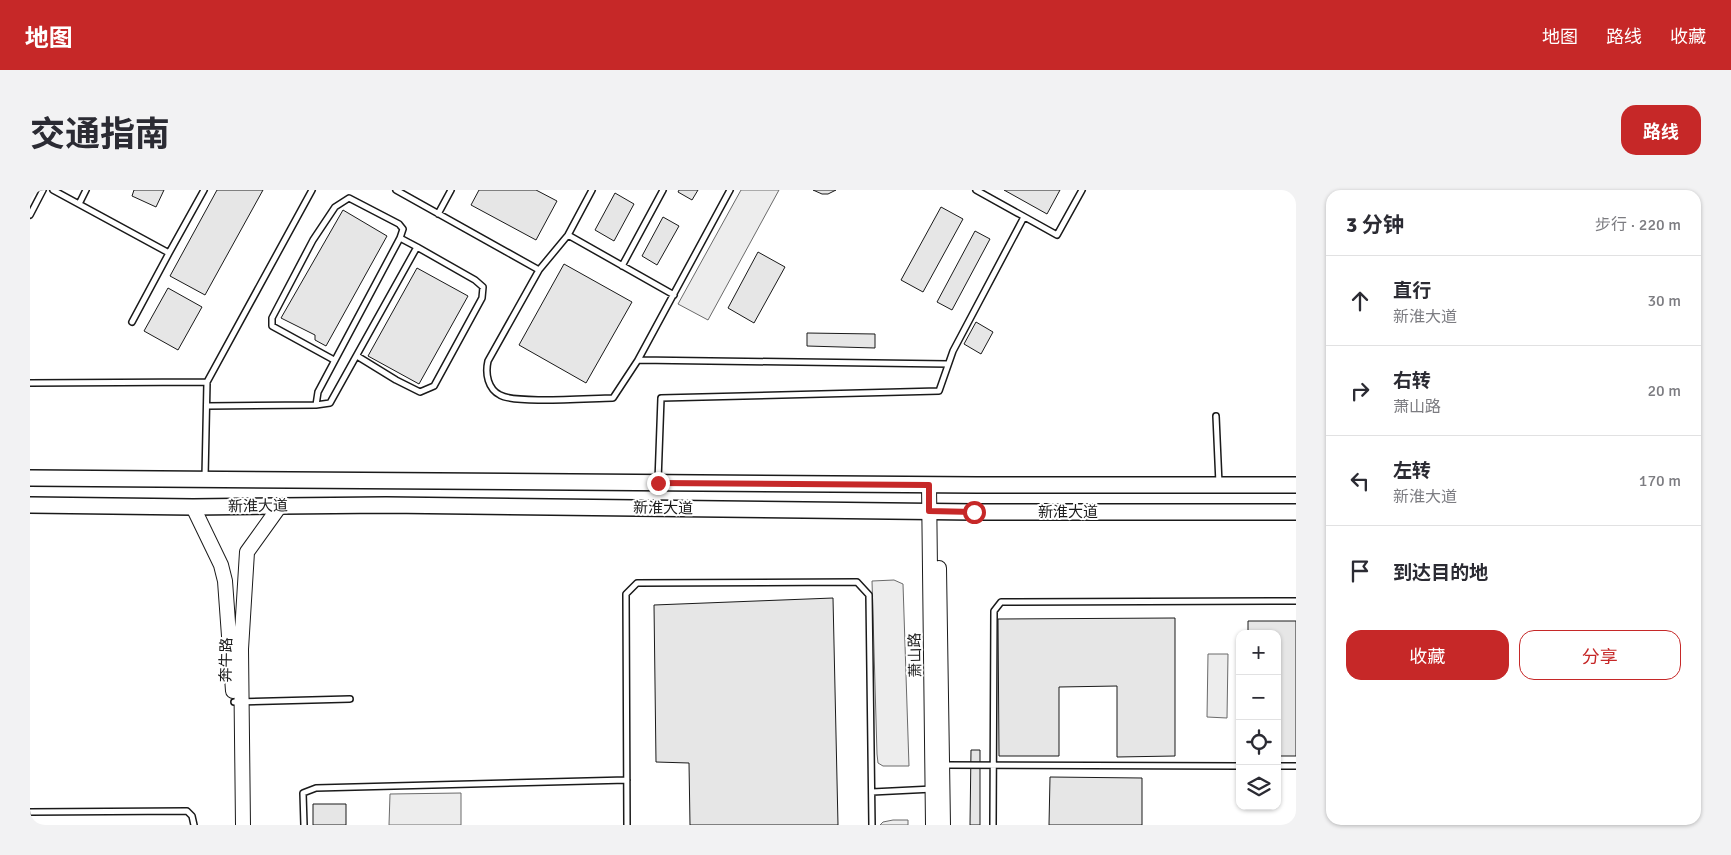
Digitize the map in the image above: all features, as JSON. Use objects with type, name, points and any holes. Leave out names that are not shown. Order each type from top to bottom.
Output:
[{"type":"main road","name":"新淮大道","points":[[30,478],[204,481],[934,485],[1296,484]]},
{"type":"main road","name":"新淮大道","points":[[30,505],[193,507],[386,504],[934,511],[1296,512]]},
{"type":"street","name":"萧山路","points":[[934,485],[938,789],[943,825]]},
{"type":"street","name":"奔牛路","points":[[236,825],[238,702],[247,552],[280,506]]},
{"type":"street","name":"奔牛路","points":[[193,507],[221,565],[225,581],[238,702],[243,825]]},
{"type":"street","name":"萧山路","points":[[933,825],[943,765],[934,511]]},
{"type":"lane","points":[[30,214],[43,190]]},
{"type":"lane","points":[[53,190],[169,253]]},
{"type":"lane","points":[[79,204],[86,190]]},
{"type":"lane","points":[[132,322],[204,190]]},
{"type":"lane","points":[[204,481],[208,382],[312,190]]},
{"type":"lane","points":[[396,190],[539,270]]},
{"type":"lane","points":[[438,214],[451,190]]},
{"type":"lane","points":[[591,190],[568,235],[539,270],[488,361],[486,372],[497,394],[514,400],[613,398],[638,360],[730,190]]},
{"type":"lane","points":[[622,266],[663,190]]},
{"type":"lane","points":[[976,190],[1056,235],[1082,190]]},
{"type":"lane","points":[[316,405],[318,392],[400,238],[403,229],[399,224],[349,198],[335,206],[313,240],[272,318],[272,326],[334,360]]},
{"type":"lane","points":[[658,483],[661,398],[939,391],[953,350],[1024,217]]},
{"type":"lane","points":[[568,235],[674,295]]},
{"type":"lane","points":[[357,356],[420,392],[434,386],[482,298],[483,288],[475,280],[400,238]]},
{"type":"lane","points":[[207,406],[316,405],[330,403],[417,247]]},
{"type":"lane","points":[[638,360],[948,364]]},
{"type":"lane","points":[[30,383],[208,382]]},
{"type":"lane","points":[[1216,416],[1219,485]]},
{"type":"lane","points":[[627,825],[626,594],[637,583],[857,582],[869,595],[872,825]]},
{"type":"lane","points":[[993,825],[994,611],[1001,602],[1296,600]]},
{"type":"lane","points":[[238,702],[350,699]]},
{"type":"lane","points":[[943,765],[1236,766]]},
{"type":"lane","points":[[1281,766],[1296,766]]},
{"type":"lane","points":[[304,825],[303,793],[316,788],[627,780]]},
{"type":"lane","points":[[872,792],[938,789]]},
{"type":"lane","points":[[30,812],[187,811],[192,816],[194,825]]},
{"type":"shaded area","points":[[741,190],[779,190],[708,320],[678,304]]},
{"type":"shaded area","points":[[894,580],[903,584],[909,766],[883,766],[878,763],[877,754],[872,581]]},
{"type":"shaded area","points":[[1208,654],[1228,654],[1227,718],[1207,717]]},
{"type":"shaded area","points":[[461,793],[461,825],[389,825],[390,794]]},
{"type":"shaded area","points":[[908,820],[908,825],[880,825],[883,822]]},
{"type":"building","points":[[134,190],[164,190],[156,207],[132,196]]},
{"type":"building","points":[[217,190],[263,190],[205,295],[170,276]]},
{"type":"building","points":[[479,190],[536,190],[557,201],[536,240],[471,205]]},
{"type":"building","points":[[679,190],[698,190],[692,200],[678,192]]},
{"type":"building","points":[[813,190],[836,190],[828,194],[822,194]]},
{"type":"building","points":[[1004,190],[1060,190],[1047,214]]},
{"type":"building","points":[[615,193],[634,204],[614,241],[595,230]]},
{"type":"building","points":[[941,207],[963,219],[923,292],[901,280]]},
{"type":"building","points":[[343,210],[387,236],[326,346],[315,340],[315,335],[281,318]]},
{"type":"building","points":[[663,217],[679,226],[657,265],[642,256]]},
{"type":"building","points":[[975,231],[990,239],[952,310],[937,302]]},
{"type":"building","points":[[758,252],[785,267],[754,323],[728,308]]},
{"type":"building","points":[[564,264],[632,302],[586,383],[519,345]]},
{"type":"building","points":[[417,268],[468,296],[419,384],[368,356]]},
{"type":"building","points":[[168,288],[202,307],[178,350],[144,331]]},
{"type":"building","points":[[976,322],[993,332],[981,354],[964,344]]},
{"type":"building","points":[[807,333],[875,334],[875,348],[807,346]]},
{"type":"building","points":[[833,598],[838,825],[690,825],[689,763],[656,762],[654,605]]},
{"type":"building","points":[[1175,618],[1175,756],[1117,757],[1117,686],[1059,687],[1059,756],[999,756],[998,619]]},
{"type":"building","points":[[1248,621],[1296,621],[1296,756],[1281,756],[1281,630],[1248,630]]},
{"type":"building","points":[[971,750],[980,750],[980,825],[970,825]]},
{"type":"building","points":[[1050,777],[1142,778],[1142,825],[1049,825]]},
{"type":"building","points":[[313,804],[346,804],[346,825],[313,825]]},
{"type":"route","points":[[658,483],[929,485],[929,511],[974,512]]}]
